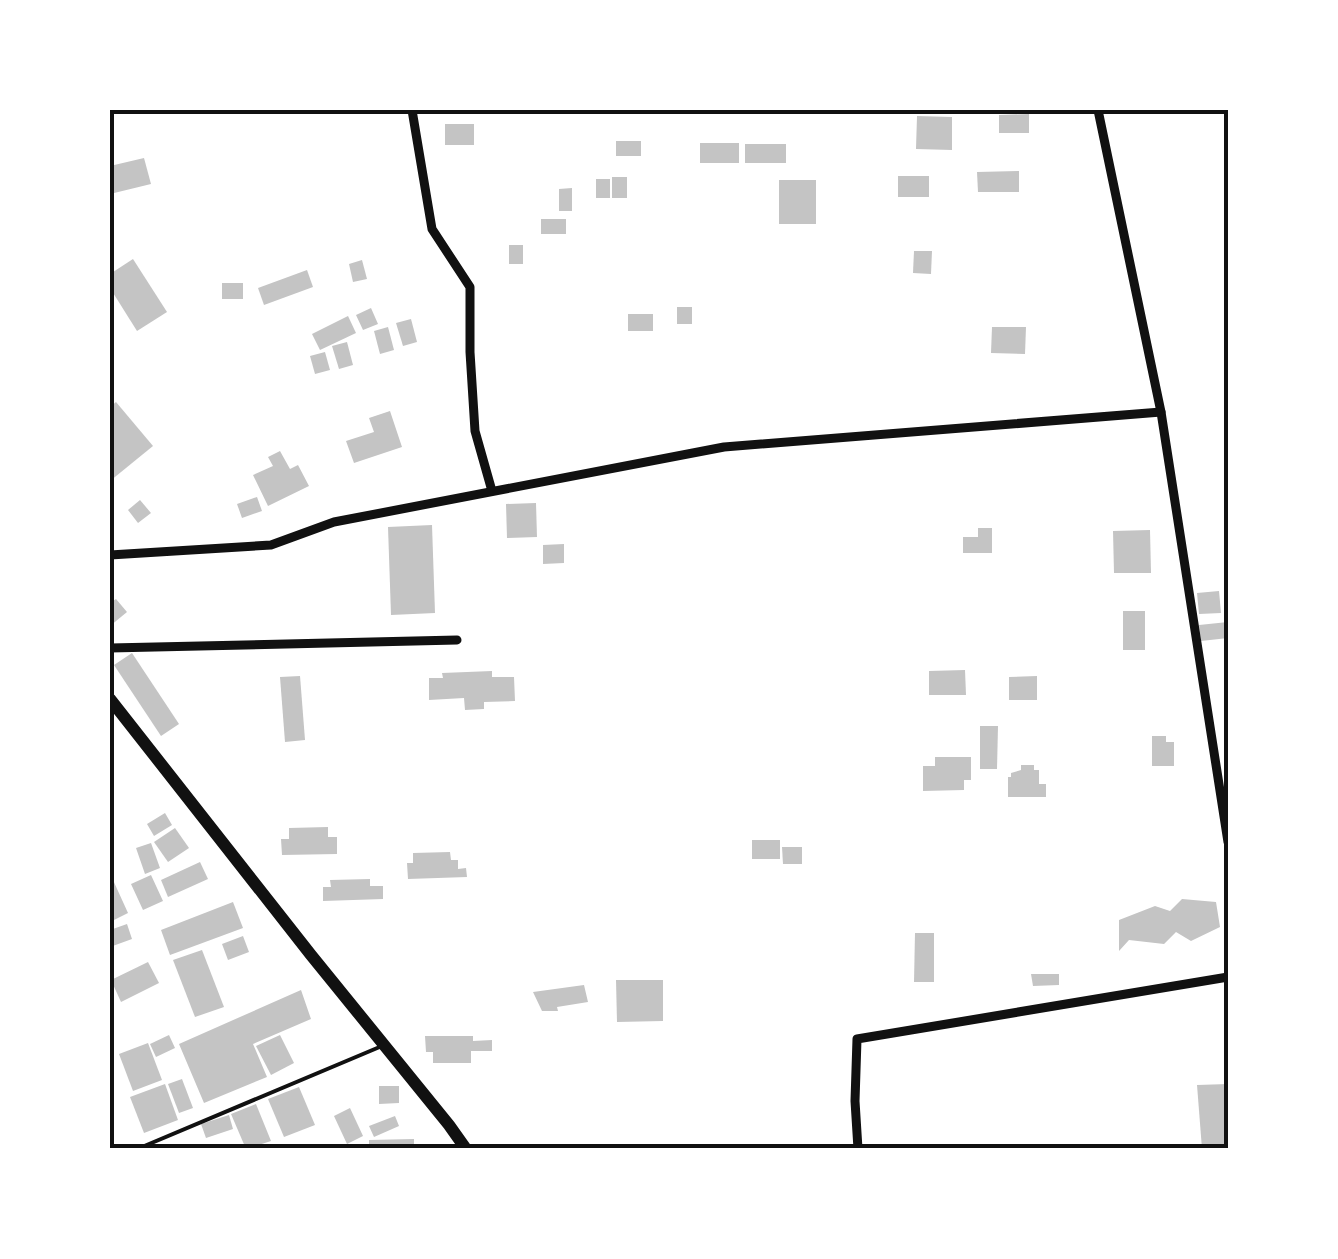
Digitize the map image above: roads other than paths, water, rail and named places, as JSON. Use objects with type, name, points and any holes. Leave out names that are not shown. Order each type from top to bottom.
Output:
[{"type":"main road","points":[[110,700],[466,1149]]},
{"type":"street","points":[[412,110],[432,229],[470,287],[474,431],[492,491]]},
{"type":"street","points":[[1098,110],[1161,412],[1228,842]]},
{"type":"street","points":[[110,555],[272,545],[334,522],[724,447],[1161,412]]},
{"type":"street","points":[[110,648],[457,640]]},
{"type":"street","points":[[858,1149],[857,1038],[1228,977]]},
{"type":"lane","points":[[142,1147],[384,1045]]}]
